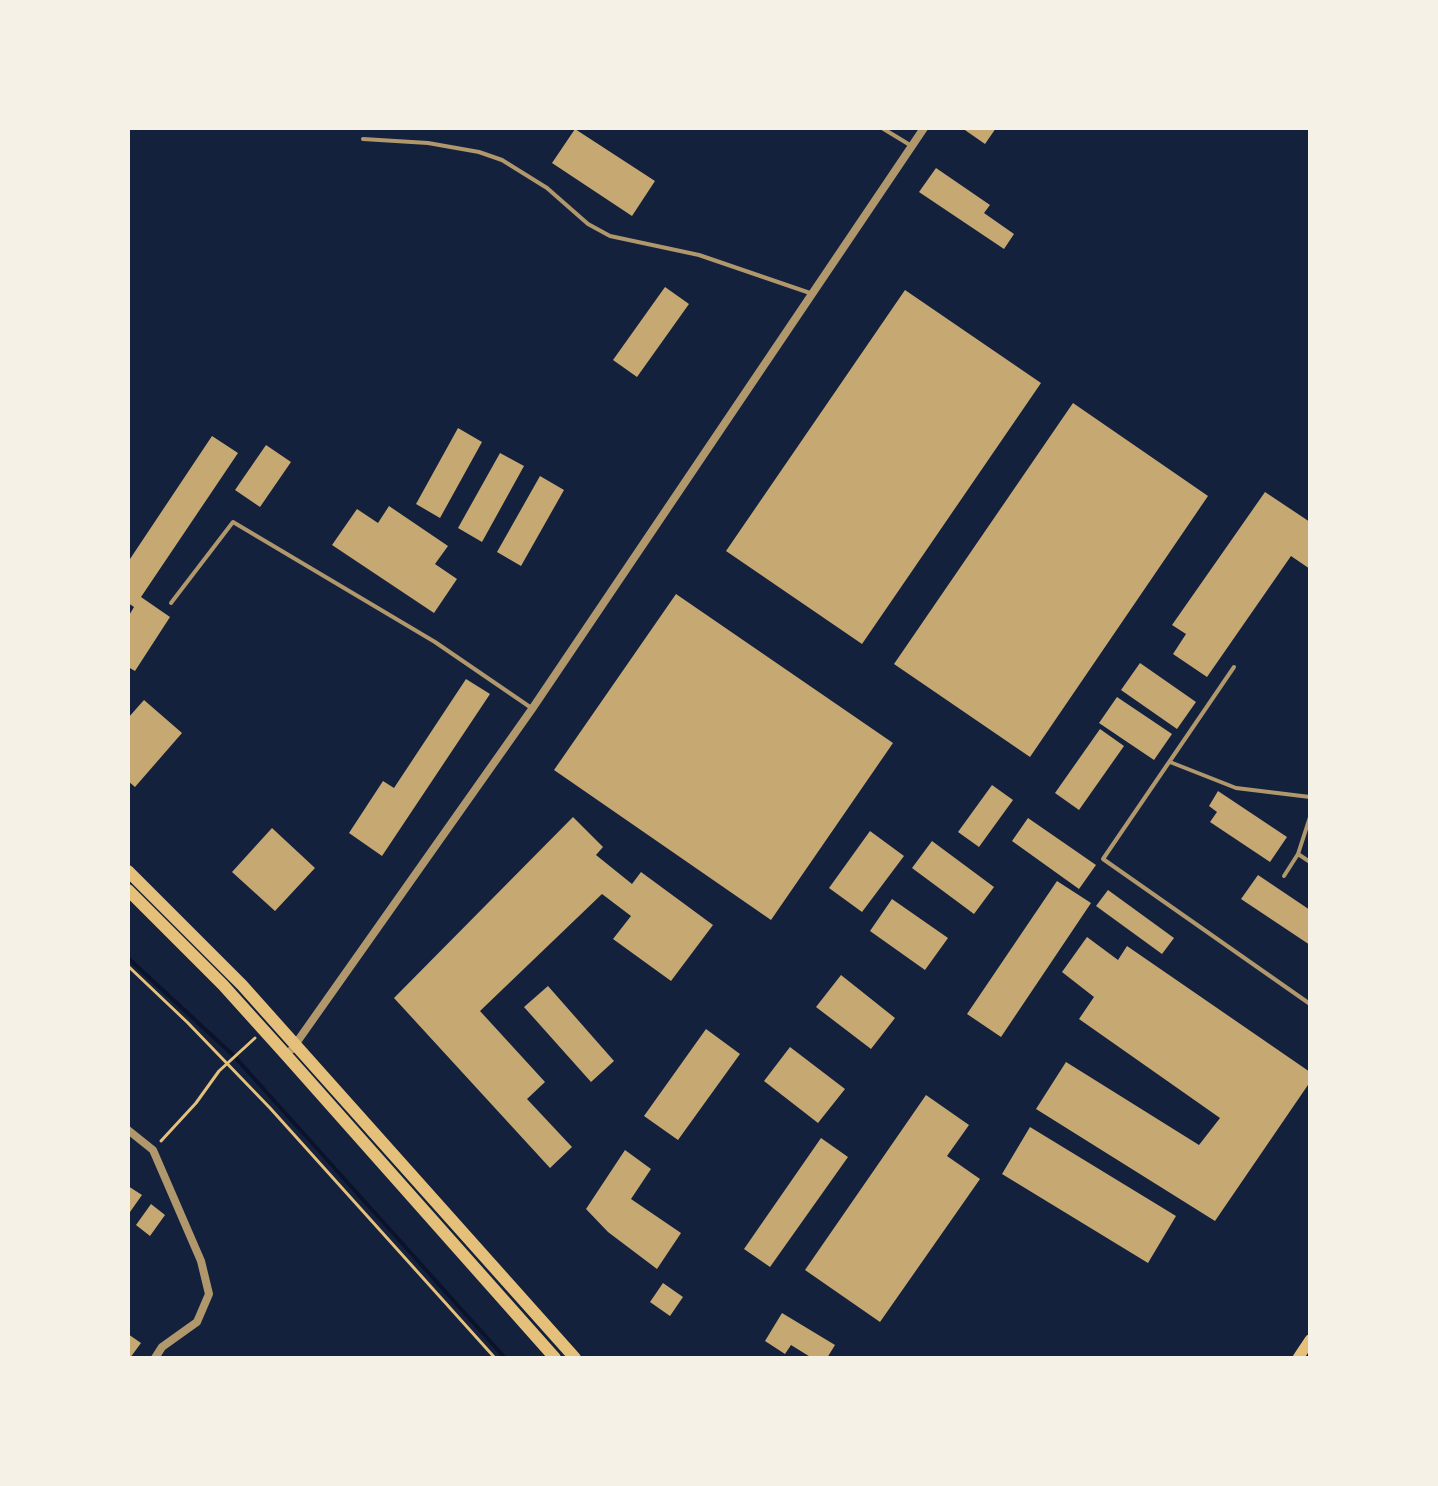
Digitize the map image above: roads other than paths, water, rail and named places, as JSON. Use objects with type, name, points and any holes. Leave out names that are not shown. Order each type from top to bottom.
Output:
[{"type":"main road","points":[[128,871],[295,1044],[575,1358]]},
{"type":"main road","points":[[128,890],[265,1031],[555,1358]]},
{"type":"main road","points":[[1298,1358],[1310,1340]]},
{"type":"street","points":[[287,1056],[532,709],[924,128]]},
{"type":"street","points":[[128,1130],[153,1150],[201,1261],[209,1294],[197,1322],[162,1347],[155,1358]]},
{"type":"lane","points":[[882,128],[912,147]]},
{"type":"lane","points":[[363,139],[428,143],[479,152],[502,160],[547,188],[588,224],[610,236],[699,255],[812,294]]},
{"type":"lane","points":[[171,603],[233,522],[435,642],[532,709]]},
{"type":"lane","points":[[1234,667],[1103,859],[1310,1004]]},
{"type":"lane","points":[[1169,762],[1236,788],[1310,797]]},
{"type":"lane","points":[[1284,876],[1298,854],[1310,817]]},
{"type":"lane","points":[[1298,854],[1310,862]]},
{"type":"lane","points":[[468,1261],[479,1251]]},
{"type":"waterway","points":[[128,958],[234,1056],[505,1358]]}]
